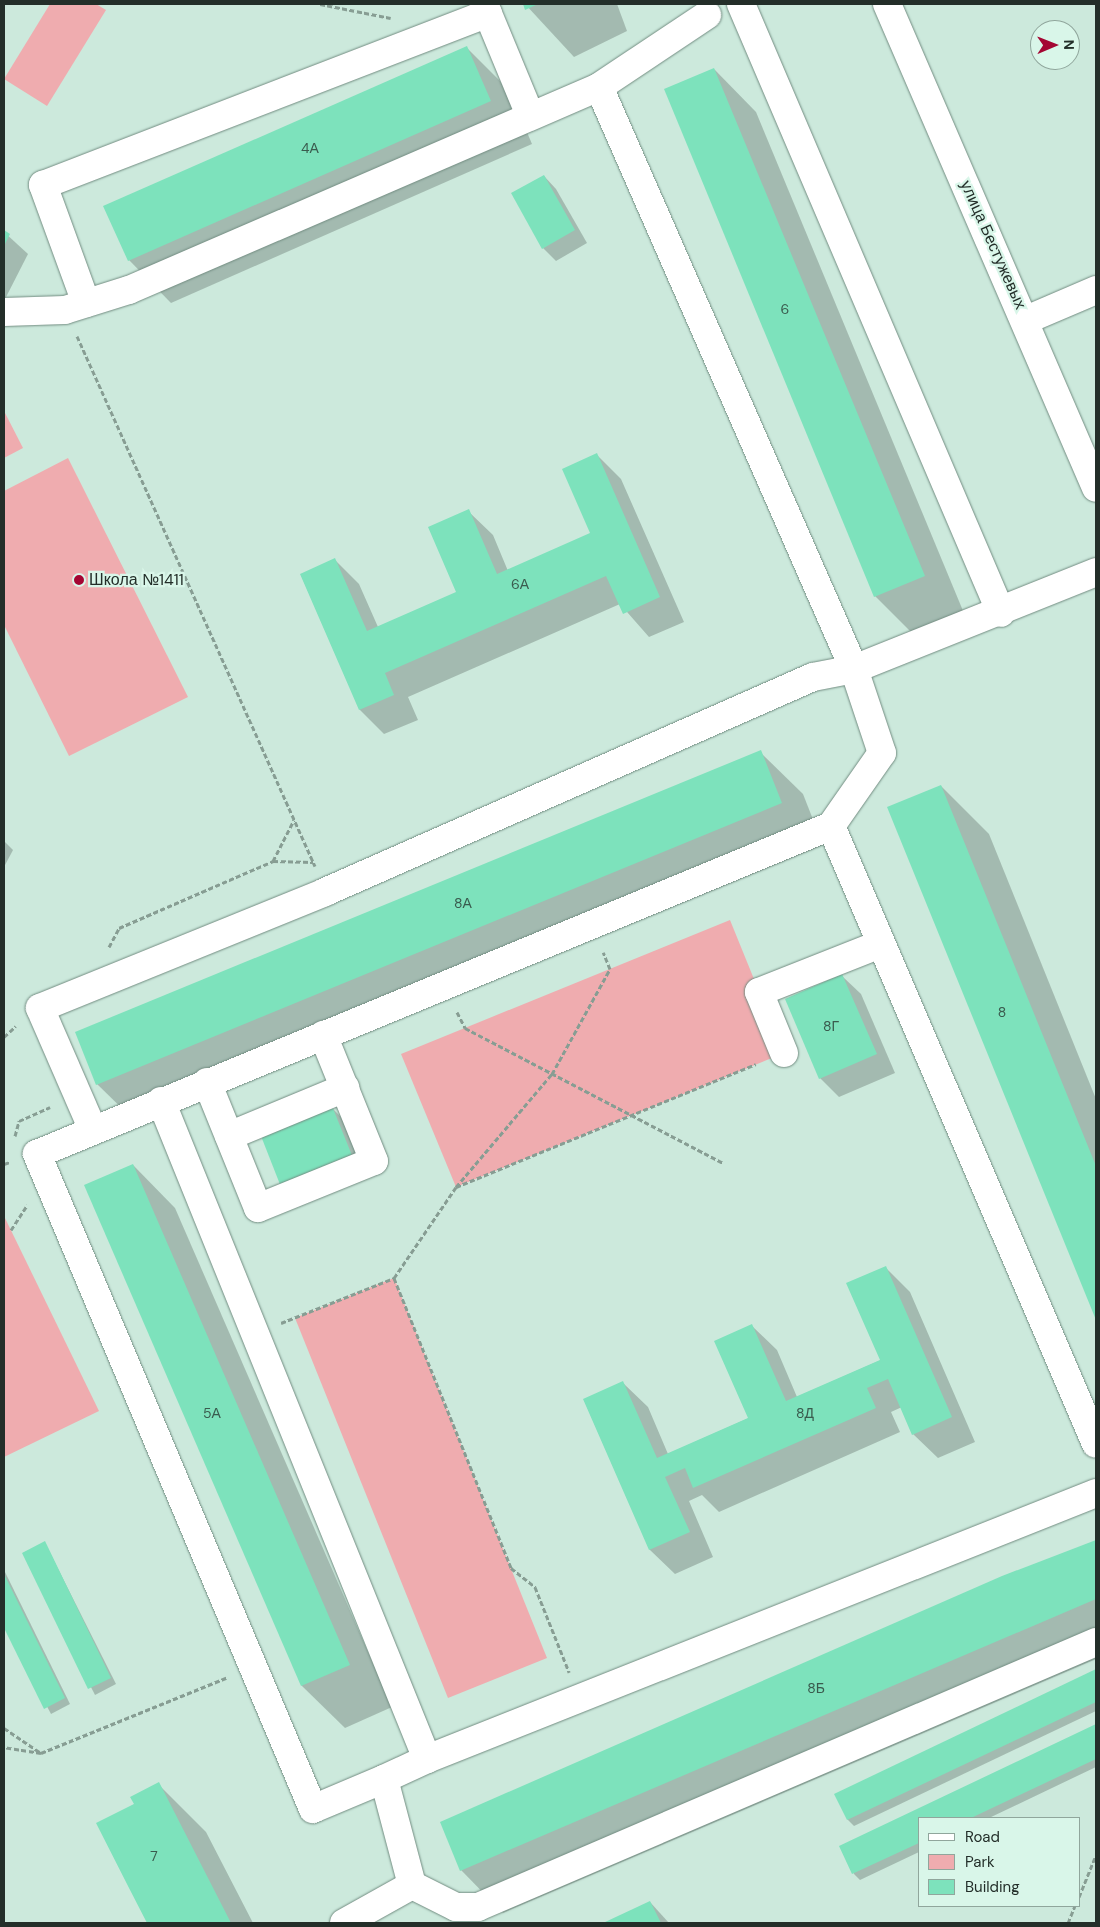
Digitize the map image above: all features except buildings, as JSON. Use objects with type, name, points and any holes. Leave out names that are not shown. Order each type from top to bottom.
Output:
[{"type":"street","points":[[4,312],[76,307],[129,290],[530,115],[599,87],[701,9],[734,4]]},
{"type":"street","points":[[741,4],[1001,613]]},
{"type":"street","name":"улица Бестужевых","points":[[887,4],[1094,478]]},
{"type":"street","points":[[76,307],[43,185],[423,38],[486,8],[530,115]]},
{"type":"street","points":[[599,87],[854,669],[882,753],[831,826],[160,1101],[37,1154],[313,1809],[427,1759],[1096,1494]]},
{"type":"street","points":[[1026,320],[1096,290]]},
{"type":"street","points":[[94,1130],[40,1008],[326,892],[813,677],[854,669],[1001,613],[1096,572]]},
{"type":"street","points":[[831,826],[1096,1444]]},
{"type":"street","points":[[784,1053],[759,992],[880,944]]},
{"type":"street","points":[[207,1082],[258,1208],[374,1161],[323,1035]]},
{"type":"street","points":[[229,1136],[345,1088]]},
{"type":"street","points":[[160,1101],[427,1759]]},
{"type":"street","points":[[384,1778],[412,1885],[456,1907],[482,1915],[1096,1642]]},
{"type":"street","points":[[346,1923],[412,1885]]},
{"type":"path","points":[[320,4],[413,22],[423,38]]},
{"type":"path","points":[[76,307],[326,892]]},
{"type":"path","points":[[273,861],[294,819]]},
{"type":"path","points":[[88,989],[119,928],[273,861],[313,862]]},
{"type":"path","points":[[255,1333],[394,1278],[456,1187],[552,1074],[610,969],[593,924]]},
{"type":"path","points":[[443,985],[465,1028],[723,1163]]},
{"type":"path","points":[[456,1187],[784,1053]]},
{"type":"path","points":[[394,1278],[511,1568],[535,1588],[579,1699]]},
{"type":"path","points":[[4,1747],[41,1752],[253,1667]]},
{"type":"path","points":[[4,1728],[41,1752]]},
{"type":"path","points":[[1080,1895],[1096,1855]]},
{"type":"path","points":[[1068,1923],[1075,1907]]},
{"type":"green space","points":[[50,4],[96,4],[106,10],[47,106],[4,79]]},
{"type":"green space","points":[[4,411],[23,448],[4,458]]},
{"type":"green space","points":[[68,458],[188,697],[69,756],[4,625],[4,491]]},
{"type":"green space","points":[[730,920],[784,1053],[456,1187],[401,1054]]},
{"type":"green space","points":[[4,1216],[99,1411],[4,1457]]},
{"type":"green space","points":[[394,1278],[547,1658],[448,1698],[295,1318]]},
{"type":"place","name":"Школа №1411","points":[[79,580]]}]
